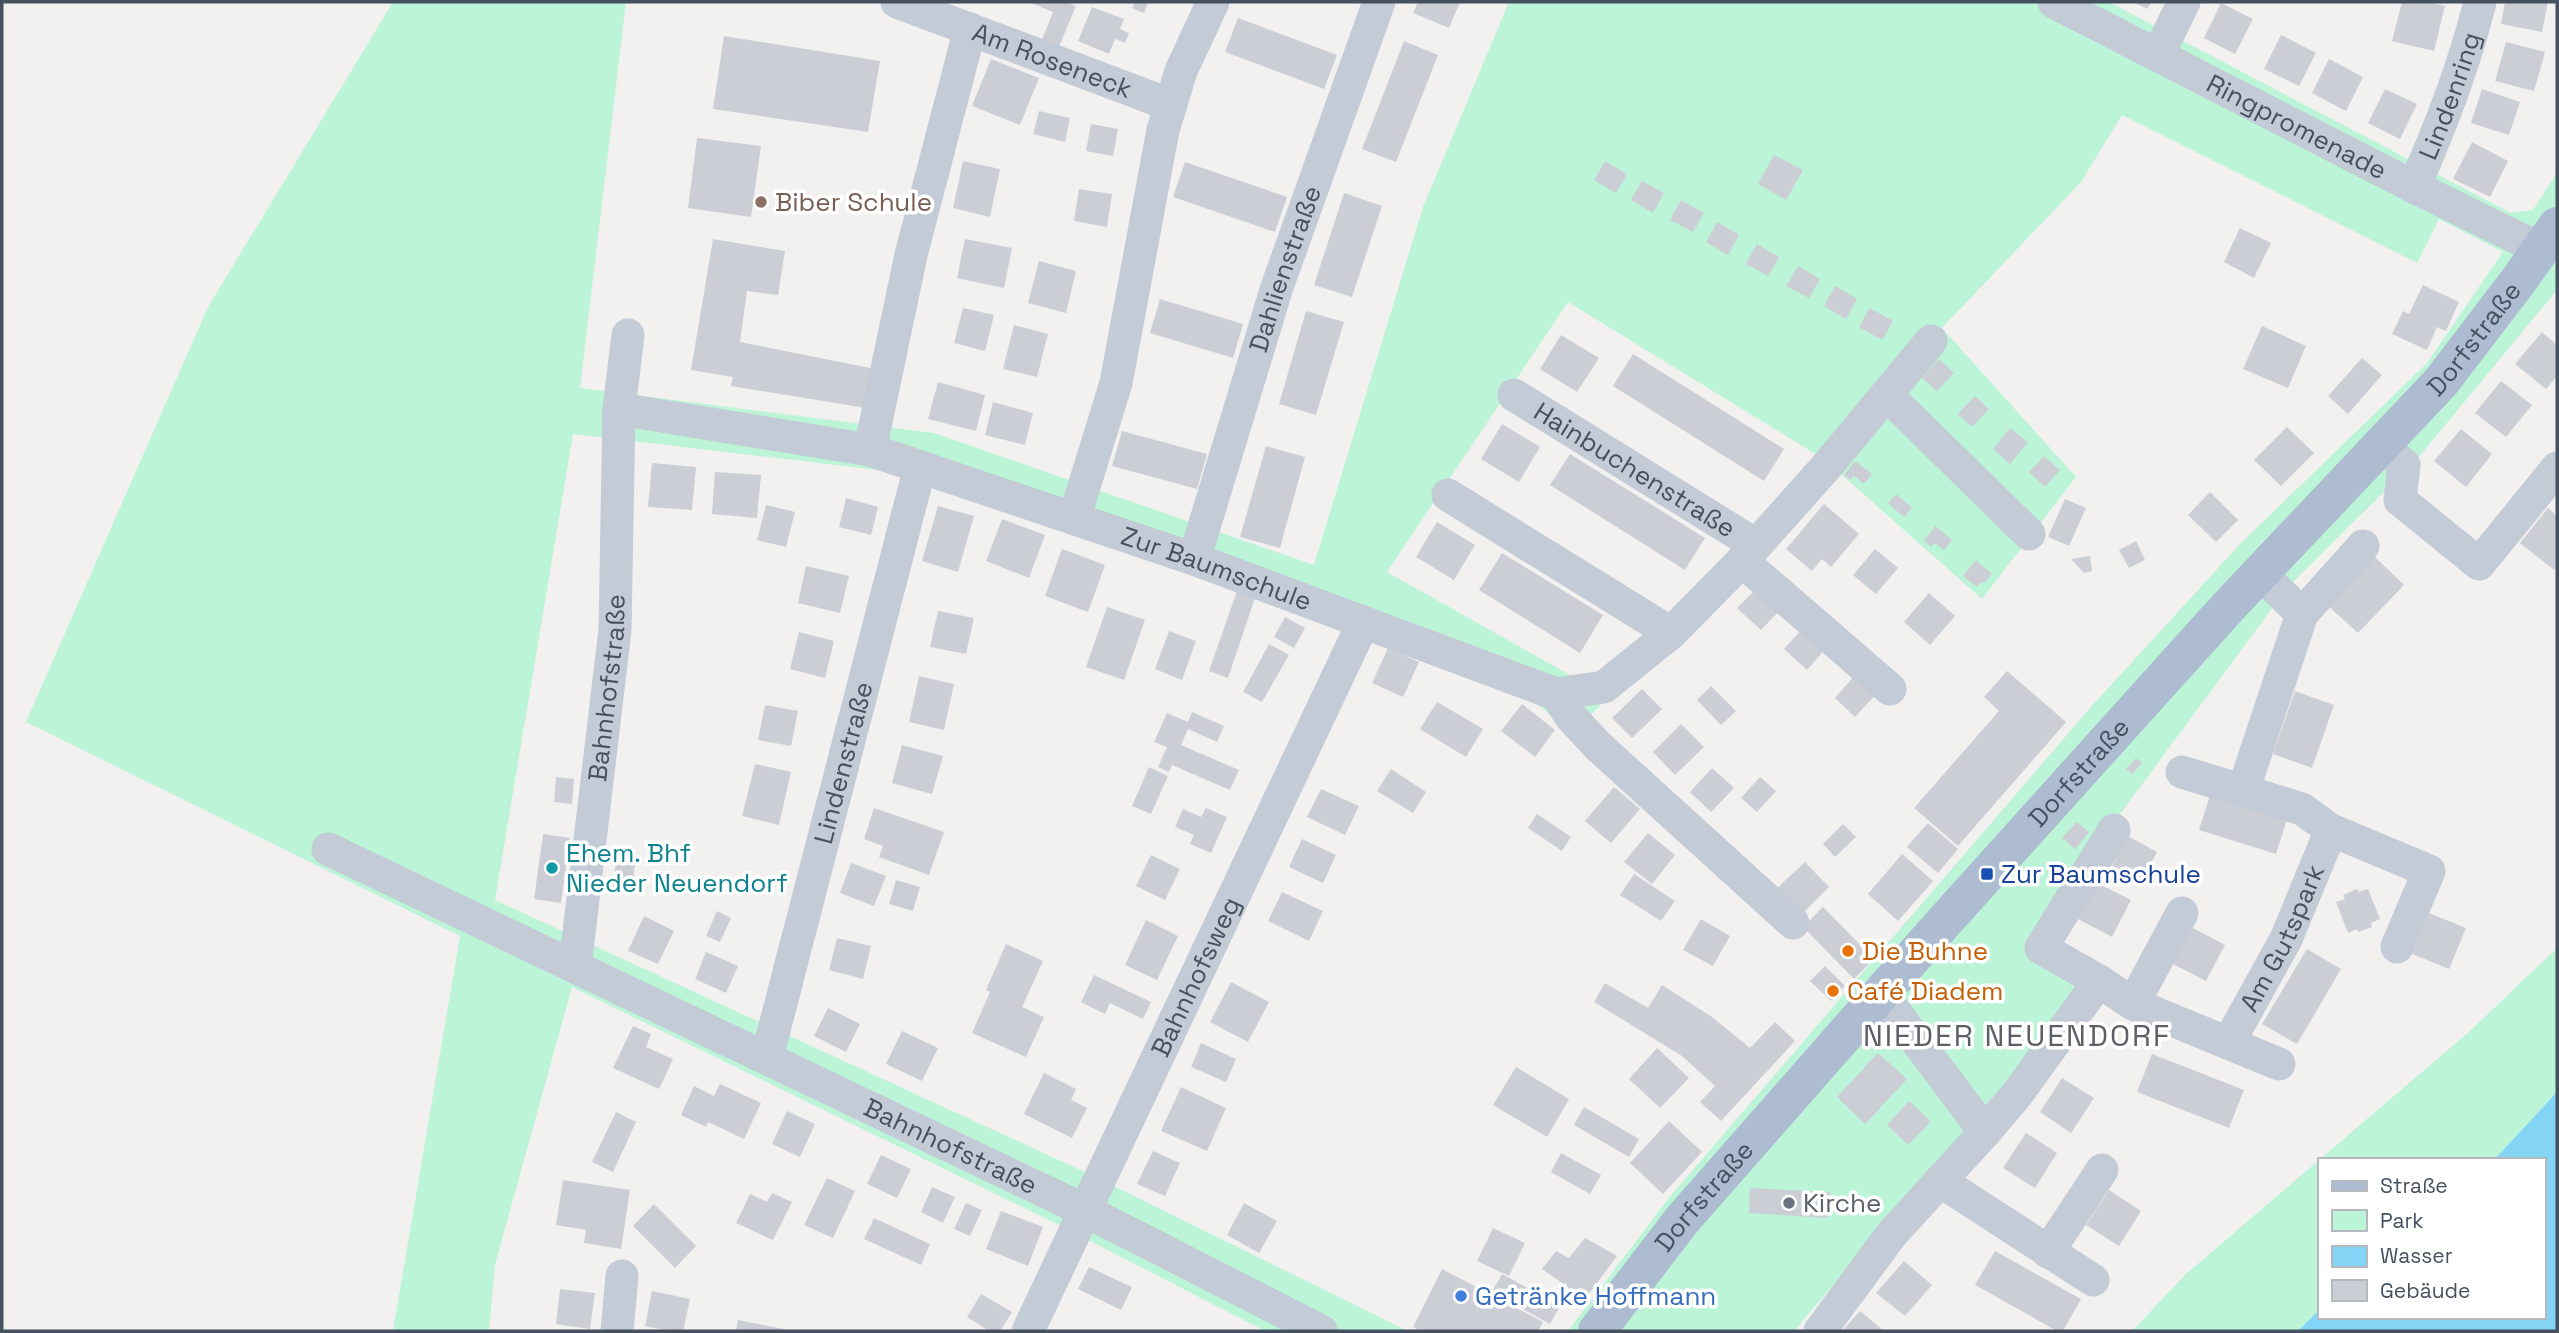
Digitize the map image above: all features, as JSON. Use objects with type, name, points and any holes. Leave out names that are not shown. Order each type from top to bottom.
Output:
[{"type":"main road","name":"Dorfstraße","points":[[1597,1331],[1673,1230],[1881,993],[2260,573],[2441,382],[2549,237]]},
{"type":"street","name":"Am Roseneck","points":[[897,2],[963,18],[1171,105]]},
{"type":"street","points":[[1074,519],[1116,383],[1153,181],[1171,105],[1181,71],[1213,2]]},
{"type":"street","name":"Dahlienstraße","points":[[1199,540],[1277,287],[1379,2]]},
{"type":"street","name":"Ringpromenade","points":[[2054,2],[2414,187],[2549,237]]},
{"type":"street","points":[[2158,55],[2184,2]]},
{"type":"street","name":"Lindenring","points":[[2414,187],[2466,56],[2480,2]]},
{"type":"street","points":[[870,450],[963,18]]},
{"type":"street","points":[[619,409],[628,335]]},
{"type":"street","name":"Hainbuchenstraße","points":[[1556,694],[1604,688],[1671,633],[1749,553],[1931,341]]},
{"type":"street","name":"Hainbuchenstraße","points":[[1514,395],[1749,553],[1890,689]]},
{"type":"street","points":[[1886,395],[2029,534]]},
{"type":"street","name":"Zur Baumschule","points":[[619,409],[870,450],[1194,559],[1556,694]]},
{"type":"street","name":"Bahnhofstraße","points":[[575,966],[615,630],[619,409]]},
{"type":"street","points":[[2381,444],[2404,465],[2400,500],[2479,564],[2557,468]]},
{"type":"street","name":"Lindenstraße","points":[[767,1057],[920,467]]},
{"type":"street","points":[[1448,495],[1671,633]]},
{"type":"street","points":[[2243,791],[2302,614],[2363,546]]},
{"type":"street","points":[[2260,573],[2302,614]]},
{"type":"street","name":"Bahnhofsweg","points":[[1028,1331],[1363,623]]},
{"type":"street","points":[[1556,694],[1571,718],[1598,746],[1793,923]]},
{"type":"street","name":"Am Gutspark","points":[[2182,772],[2302,809],[2331,830],[2429,871],[2397,947]]},
{"type":"street","name":"Am Gutspark","points":[[2114,830],[2041,948],[2133,1004],[2279,1064]]},
{"type":"street","name":"Am Gutspark","points":[[2229,1042],[2286,939],[2331,830]]},
{"type":"street","name":"Bahnhofstraße","points":[[328,849],[1084,1210],[1321,1331]]},
{"type":"street","points":[[2133,1004],[2182,913]]},
{"type":"street","points":[[1821,1331],[1891,1234],[1986,1132],[2018,1093],[2099,981]]},
{"type":"street","points":[[1881,993],[1986,1132]]},
{"type":"street","points":[[2048,1252],[2102,1170]]},
{"type":"street","points":[[1940,1181],[2093,1280]]},
{"type":"street","points":[[617,1331],[622,1276]]},
{"type":"green space","points":[[393,2],[626,2],[580,388],[934,433],[1314,565],[1423,207],[1509,2],[2109,2],[2511,213],[2533,210],[2557,173],[2557,290],[2417,459],[2287,588],[2115,821],[2029,951],[2089,984],[1794,1331],[1568,1331],[1668,1199],[2090,708],[2241,543],[2427,363],[2503,252],[2439,219],[2417,263],[2122,115],[2081,182],[1942,328],[2076,477],[1982,599],[1825,460],[1568,302],[1387,572],[1609,697],[1572,733],[1524,693],[937,477],[573,434],[495,900],[1089,1174],[1408,1331],[1265,1331],[1063,1227],[572,987],[495,1265],[489,1331],[393,1331],[460,936],[26,722],[208,307]]},
{"type":"green space","points":[[2557,948],[2557,1092],[2496,1158],[2321,1158],[2470,1031]]},
{"type":"green space","points":[[2318,1161],[2318,1311],[2298,1331],[2132,1331],[2186,1274]]},
{"type":"water","points":[[2557,1092],[2557,1331],[2298,1331],[2318,1311],[2318,1319],[2545,1319],[2545,1158],[2496,1158]]},
{"type":"building","points":[[1029,2],[1066,2],[1076,6],[1058,49],[1041,42],[1053,12]]},
{"type":"building","points":[[1135,2],[1148,2],[1144,13],[1132,8]]},
{"type":"building","points":[[1418,2],[1460,2],[1449,28],[1413,13]]},
{"type":"building","points":[[2133,2],[2151,2],[2147,9]]},
{"type":"building","points":[[2402,2],[2428,2],[2445,6],[2434,51],[2392,41]]},
{"type":"building","points":[[2505,2],[2548,2],[2542,32],[2501,24]]},
{"type":"building","points":[[2221,3],[2253,19],[2235,54],[2204,38]]},
{"type":"building","points":[[1092,7],[1124,19],[1120,29],[1129,33],[1125,43],[1115,39],[1109,54],[1078,41]]},
{"type":"building","points":[[1238,18],[1337,55],[1324,89],[1225,52]]},
{"type":"building","points":[[2281,35],[2316,53],[2299,86],[2264,69]]},
{"type":"building","points":[[724,36],[880,61],[868,132],[713,109]]},
{"type":"building","points":[[1404,41],[1438,55],[1396,162],[1362,149]]},
{"type":"building","points":[[2506,42],[2545,52],[2534,91],[2495,81]]},
{"type":"building","points":[[991,59],[1039,78],[1020,125],[972,106]]},
{"type":"building","points":[[2329,59],[2363,77],[2346,111],[2312,93]]},
{"type":"building","points":[[2385,89],[2417,104],[2400,139],[2368,123]]},
{"type":"building","points":[[2482,89],[2520,102],[2509,135],[2471,123]]},
{"type":"building","points":[[1039,111],[1070,118],[1065,142],[1033,134]]},
{"type":"building","points":[[1091,124],[1118,129],[1113,156],[1086,151]]},
{"type":"building","points":[[697,138],[761,146],[751,217],[688,208]]},
{"type":"building","points":[[2472,142],[2508,161],[2490,197],[2453,179]]},
{"type":"building","points":[[1774,155],[1803,170],[1786,200],[1758,184]]},
{"type":"building","points":[[963,161],[1000,169],[990,217],[953,208]]},
{"type":"building","points":[[1605,161],[1627,174],[1616,193],[1594,180]]},
{"type":"building","points":[[1185,162],[1287,197],[1275,232],[1173,197]]},
{"type":"building","points":[[1642,181],[1664,193],[1653,213],[1631,200]]},
{"type":"building","points":[[1079,189],[1112,194],[1107,227],[1074,221]]},
{"type":"building","points":[[1344,193],[1382,206],[1352,297],[1314,285]]},
{"type":"building","points":[[1681,200],[1704,213],[1693,232],[1670,220]]},
{"type":"building","points":[[1717,222],[1739,235],[1728,255],[1706,242]]},
{"type":"building","points":[[2240,228],[2271,243],[2254,278],[2224,262]]},
{"type":"building","points":[[713,239],[785,251],[778,295],[747,291],[740,342],[870,368],[874,374],[872,409],[731,386],[733,377],[691,370]]},
{"type":"building","points":[[965,239],[1012,248],[1004,288],[957,278]]},
{"type":"building","points":[[1757,244],[1779,257],[1768,276],[1746,264]]},
{"type":"building","points":[[1039,261],[1076,271],[1066,313],[1028,303]]},
{"type":"building","points":[[1798,266],[1820,279],[1809,298],[1786,286]]},
{"type":"building","points":[[2423,285],[2459,302],[2446,331],[2437,327],[2427,350],[2392,334],[2403,311],[2409,314]]},
{"type":"building","points":[[1835,286],[1857,299],[1846,319],[1824,306]]},
{"type":"building","points":[[1160,299],[1243,324],[1233,358],[1150,333]]},
{"type":"building","points":[[963,308],[994,315],[985,351],[954,343]]},
{"type":"building","points":[[1870,308],[1893,321],[1882,340],[1859,327]]},
{"type":"building","points":[[1306,311],[1344,322],[1316,415],[1279,404]]},
{"type":"building","points":[[1014,325],[1048,334],[1037,377],[1003,369]]},
{"type":"building","points":[[2262,326],[2306,346],[2288,388],[2243,369]]},
{"type":"building","points":[[2542,332],[2557,345],[2557,376],[2546,389],[2515,364]]},
{"type":"building","points":[[1561,335],[1599,358],[1577,392],[1540,369]]},
{"type":"building","points":[[1633,354],[1784,449],[1764,481],[1613,386]]},
{"type":"building","points":[[2362,358],[2382,375],[2348,414],[2328,396]]},
{"type":"building","points":[[1939,359],[1954,373],[1937,391],[1922,378]]},
{"type":"building","points":[[2501,381],[2532,405],[2506,437],[2475,413]]},
{"type":"building","points":[[938,382],[985,395],[976,431],[928,419]]},
{"type":"building","points":[[1975,396],[1989,409],[1972,427],[1958,414]]},
{"type":"building","points":[[993,402],[1033,413],[1025,445],[985,435]]},
{"type":"building","points":[[1502,424],[1540,447],[1519,482],[1481,459]]},
{"type":"building","points":[[2287,427],[2314,453],[2281,486],[2254,460]]},
{"type":"building","points":[[2010,428],[2028,442],[2010,464],[1993,449]]},
{"type":"building","points":[[2461,429],[2492,454],[2466,487],[2434,461]]},
{"type":"building","points":[[1122,431],[1207,454],[1197,489],[1112,466]]},
{"type":"building","points":[[1266,446],[1305,457],[1280,548],[1240,537]]},
{"type":"building","points":[[1570,454],[1705,538],[1685,570],[1550,485]]},
{"type":"building","points":[[2044,456],[2060,470],[2045,487],[2029,472]]},
{"type":"building","points":[[1855,461],[1872,474],[1864,484],[1854,476],[1850,480],[1844,475]]},
{"type":"building","points":[[652,463],[696,467],[692,510],[648,507]]},
{"type":"building","points":[[715,472],[761,475],[757,518],[712,514]]},
{"type":"building","points":[[2210,492],[2238,520],[2216,542],[2188,515]]},
{"type":"building","points":[[1896,494],[1912,507],[1904,517],[1888,503]]},
{"type":"building","points":[[846,498],[878,507],[871,535],[839,527]]},
{"type":"building","points":[[2065,499],[2086,508],[2069,546],[2048,537]]},
{"type":"building","points":[[1824,504],[1859,534],[1831,567],[1822,559],[1812,571],[1786,549]]},
{"type":"building","points":[[766,505],[795,512],[786,547],[757,540]]},
{"type":"building","points":[[938,506],[974,516],[958,572],[922,561]]},
{"type":"building","points":[[2548,508],[2557,516],[2557,566],[2554,570],[2520,543]]},
{"type":"building","points":[[1002,519],[1045,535],[1029,578],[986,561]]},
{"type":"building","points":[[1437,522],[1475,545],[1454,580],[1416,557]]},
{"type":"building","points":[[1935,526],[1952,540],[1944,550],[1934,543],[1931,547],[1924,541]]},
{"type":"building","points":[[2136,541],[2145,560],[2129,568],[2119,550]]},
{"type":"building","points":[[1062,549],[1105,565],[1088,612],[1045,596]]},
{"type":"building","points":[[1875,549],[1898,568],[1876,594],[1853,575]]},
{"type":"building","points":[[1502,553],[1603,615],[1580,653],[1479,590]]},
{"type":"building","points":[[2090,556],[2092,571],[2084,573],[2071,559]]},
{"type":"building","points":[[2374,556],[2404,585],[2358,633],[2327,605]]},
{"type":"building","points":[[1976,560],[1992,574],[1977,587],[1963,576]]},
{"type":"building","points":[[806,566],[849,576],[840,613],[798,603]]},
{"type":"building","points":[[1238,588],[1256,595],[1228,678],[1209,671]]},
{"type":"building","points":[[1757,588],[1780,610],[1761,630],[1737,608]]},
{"type":"building","points":[[1929,593],[1955,616],[1930,645],[1904,622]]},
{"type":"building","points":[[1107,607],[1145,620],[1124,680],[1086,667]]},
{"type":"building","points":[[938,611],[974,618],[966,654],[930,647]]},
{"type":"building","points":[[1285,617],[1305,628],[1294,648],[1274,637]]},
{"type":"building","points":[[1804,627],[1827,647],[1807,670],[1784,649]]},
{"type":"building","points":[[1169,631],[1196,641],[1182,680],[1155,669]]},
{"type":"building","points":[[799,632],[834,641],[825,678],[790,669]]},
{"type":"building","points":[[1269,644],[1289,655],[1262,702],[1243,692]]},
{"type":"building","points":[[1388,648],[1419,662],[1403,697],[1372,683]]},
{"type":"building","points":[[2007,671],[2066,722],[1958,846],[1914,808],[1999,711],[1984,697]]},
{"type":"building","points":[[1856,674],[1877,693],[1855,717],[1835,698]]},
{"type":"building","points":[[919,676],[954,684],[944,730],[909,722]]},
{"type":"building","points":[[1711,686],[1736,711],[1721,725],[1697,700]]},
{"type":"building","points":[[1642,689],[1662,709],[1632,738],[1612,718]]},
{"type":"building","points":[[2295,691],[2334,705],[2312,768],[2273,754]]},
{"type":"building","points":[[1437,702],[1483,729],[1466,757],[1420,729]]},
{"type":"building","points":[[1522,704],[1555,730],[1535,757],[1501,731]]},
{"type":"building","points":[[765,705],[798,711],[791,746],[758,740]]},
{"type":"building","points":[[1192,712],[1224,726],[1217,742],[1188,729],[1181,745],[1239,770],[1230,790],[1172,765],[1169,772],[1158,767],[1167,747],[1154,742],[1167,713],[1188,722]]},
{"type":"building","points":[[1681,724],[1704,747],[1675,775],[1653,752]]},
{"type":"building","points":[[902,745],[943,756],[932,794],[892,783]]},
{"type":"building","points":[[2136,758],[2142,763],[2132,774],[2126,769]]},
{"type":"building","points":[[755,764],[791,772],[779,825],[742,816]]},
{"type":"building","points":[[1149,767],[1168,776],[1151,814],[1132,806]]},
{"type":"building","points":[[1712,768],[1734,788],[1711,812],[1690,792]]},
{"type":"building","points":[[1391,769],[1426,792],[1413,813],[1377,791]]},
{"type":"building","points":[[556,777],[574,779],[572,804],[554,802]]},
{"type":"building","points":[[1760,777],[1776,791],[1757,812],[1741,798]]},
{"type":"building","points":[[1614,787],[1640,809],[1611,843],[1585,821]]},
{"type":"building","points":[[1321,789],[1359,806],[1345,835],[1307,817]]},
{"type":"building","points":[[2211,792],[2288,816],[2276,854],[2199,830]]},
{"type":"building","points":[[874,808],[944,832],[929,875],[879,857],[883,846],[864,839]]},
{"type":"building","points":[[1206,808],[1227,817],[1211,853],[1190,844],[1194,835],[1175,827],[1183,809],[1201,817]]},
{"type":"building","points":[[1537,814],[1571,837],[1562,851],[1528,828]]},
{"type":"building","points":[[2077,822],[2089,832],[2075,849],[2062,838]]},
{"type":"building","points":[[1928,823],[1958,849],[1938,873],[1907,847]]},
{"type":"building","points":[[1843,824],[1856,837],[1835,857],[1823,844]]},
{"type":"building","points":[[1648,833],[1675,855],[1652,884],[1624,862]]},
{"type":"building","name":"Ehem. Bhf Nieder Neuendorf","points":[[543,834],[570,838],[561,903],[534,899]]},
{"type":"building","points":[[2128,836],[2157,852],[2141,881],[2112,866]]},
{"type":"building","points":[[1302,839],[1336,855],[1323,883],[1289,867]]},
{"type":"building","points":[[1902,854],[1933,881],[1898,921],[1868,894]]},
{"type":"building","points":[[1151,855],[1180,869],[1165,900],[1136,886]]},
{"type":"building","points":[[616,862],[635,864],[632,891],[612,888]]},
{"type":"building","points":[[1805,862],[1829,887],[1799,917],[1774,891]]},
{"type":"building","points":[[851,863],[886,876],[874,906],[840,893]]},
{"type":"building","points":[[1634,874],[1675,901],[1661,921],[1620,895]]},
{"type":"building","points":[[896,880],[920,887],[913,911],[889,904]]},
{"type":"building","points":[[2097,883],[2131,900],[2112,937],[2078,919]]},
{"type":"building","points":[[2357,889],[2359,892],[2368,889],[2380,919],[2371,923],[2372,927],[2348,933],[2336,902],[2345,899],[2343,895]]},
{"type":"building","points":[[1282,892],[1323,911],[1309,941],[1268,921]]},
{"type":"building","points":[[1823,907],[1874,959],[1854,979],[1803,927]]},
{"type":"building","points":[[717,911],[731,918],[720,942],[706,936]]},
{"type":"building","points":[[2429,913],[2466,928],[2449,969],[2412,954]]},
{"type":"building","points":[[644,916],[674,931],[658,964],[628,951]]},
{"type":"building","points":[[1701,919],[1730,936],[1713,966],[1683,950]]},
{"type":"building","points":[[1146,920],[1178,936],[1157,980],[1125,965]]},
{"type":"building","points":[[2191,927],[2225,945],[2206,981],[2171,963]]},
{"type":"building","points":[[837,938],[871,946],[863,979],[829,970]]},
{"type":"building","points":[[1006,944],[1043,961],[1022,1007],[1044,1017],[1026,1057],[972,1033],[990,992],[986,990]]},
{"type":"building","points":[[2307,949],[2341,969],[2297,1044],[2262,1024]]},
{"type":"building","points":[[706,952],[738,966],[726,993],[695,979]]},
{"type":"building","points":[[1825,966],[1845,986],[1831,1001],[1810,981]]},
{"type":"building","points":[[1094,975],[1151,1002],[1143,1019],[1110,1003],[1105,1014],[1081,1002]]},
{"type":"building","points":[[1231,982],[1269,1002],[1248,1042],[1210,1022]]},
{"type":"building","points":[[1605,983],[1648,1008],[1662,985],[1712,1017],[1750,1048],[1775,1022],[1795,1041],[1721,1121],[1700,1102],[1715,1086],[1682,1056],[1594,1002]]},
{"type":"building","points":[[828,1008],[860,1024],[846,1052],[814,1036]]},
{"type":"building","points":[[633,1026],[651,1034],[646,1047],[673,1059],[659,1089],[613,1068]]},
{"type":"building","points":[[902,1031],[938,1048],[922,1081],[886,1064]]},
{"type":"building","points":[[1201,1043],[1236,1059],[1226,1082],[1191,1067]]},
{"type":"building","points":[[1657,1048],[1689,1078],[1660,1108],[1629,1079]]},
{"type":"building","points":[[1878,1053],[1907,1079],[1865,1124],[1837,1097]]},
{"type":"building","points":[[2152,1054],[2244,1090],[2229,1128],[2137,1092]]},
{"type":"building","points":[[1516,1067],[1569,1099],[1547,1137],[1493,1105]]},
{"type":"building","points":[[1044,1073],[1076,1089],[1071,1100],[1087,1108],[1072,1138],[1024,1114]]},
{"type":"building","points":[[2062,1078],[2094,1098],[2071,1133],[2040,1112]]},
{"type":"building","points":[[720,1084],[761,1103],[744,1139],[708,1122],[706,1127],[681,1115],[694,1086],[714,1096]]},
{"type":"building","points":[[1181,1087],[1226,1108],[1207,1151],[1161,1131]]},
{"type":"building","points":[[1909,1101],[1931,1121],[1908,1145],[1887,1125]]},
{"type":"building","points":[[1584,1107],[1639,1139],[1629,1157],[1574,1125]]},
{"type":"building","points":[[787,1111],[815,1124],[800,1157],[772,1144]]},
{"type":"building","points":[[616,1112],[636,1122],[613,1172],[592,1162]]},
{"type":"building","points":[[1669,1121],[1702,1152],[1663,1194],[1630,1163]]},
{"type":"building","points":[[2026,1133],[2057,1153],[2035,1188],[2003,1168]]},
{"type":"building","points":[[1153,1151],[1180,1163],[1165,1196],[1137,1184]]},
{"type":"building","points":[[1561,1153],[1601,1175],[1590,1194],[1551,1172]]},
{"type":"building","points":[[881,1155],[911,1169],[897,1198],[867,1184]]},
{"type":"building","points":[[827,1178],[855,1191],[833,1238],[804,1225]]},
{"type":"building","points":[[563,1180],[630,1190],[621,1249],[584,1243],[586,1230],[556,1225]]},
{"type":"building","points":[[932,1187],[955,1197],[943,1223],[921,1212]]},
{"type":"building","name":"Kirche","points":[[1750,1188],[1830,1192],[1828,1218],[1749,1213]]},
{"type":"building","points":[[2109,1190],[2141,1211],[2119,1246],[2086,1225]]},
{"type":"building","points":[[772,1193],[792,1202],[773,1240],[736,1223],[750,1194],[767,1202]]},
{"type":"building","points":[[966,1203],[982,1210],[970,1236],[954,1229]]},
{"type":"building","points":[[1244,1203],[1277,1221],[1259,1253],[1227,1235]]},
{"type":"building","points":[[654,1204],[696,1246],[675,1268],[633,1226]]},
{"type":"building","points":[[1001,1211],[1043,1227],[1028,1266],[986,1249]]},
{"type":"building","points":[[874,1218],[930,1244],[921,1265],[864,1239]]},
{"type":"building","points":[[1493,1228],[1525,1243],[1509,1276],[1477,1261]]},
{"type":"building","points":[[1585,1238],[1617,1256],[1585,1299],[1542,1269],[1556,1251],[1569,1258]]},
{"type":"building","points":[[1995,1251],[2081,1299],[2063,1331],[2057,1331],[1975,1285]]},
{"type":"building","points":[[1904,1261],[1932,1285],[1905,1316],[1876,1293]]},
{"type":"building","points":[[1089,1267],[1132,1287],[1121,1310],[1078,1289]]},
{"type":"building","name":"Getränke Hoffmann","points":[[1442,1269],[1543,1322],[1538,1331],[1420,1331],[1413,1327]]},
{"type":"building","points":[[1502,1274],[1560,1306],[1550,1324],[1492,1292]]},
{"type":"building","points":[[560,1289],[595,1293],[590,1329],[556,1324]]},
{"type":"building","points":[[652,1291],[690,1299],[683,1331],[645,1326]]},
{"type":"building","points":[[981,1294],[1012,1312],[1000,1331],[989,1331],[967,1317]]},
{"type":"building","points":[[1860,1311],[1884,1331],[1842,1331]]},
{"type":"building","points":[[738,1320],[784,1329],[784,1331],[736,1331]]},
{"type":"place","name":"Biber Schule","points":[[761,202]]},
{"type":"place","name":"Ehem. Bhf Nieder Neuendorf","points":[[552,868]]},
{"type":"place","name":"Zur Baumschule","points":[[1987,874]]},
{"type":"place","name":"Die Buhne","points":[[1848,951]]},
{"type":"place","name":"Café Diadem","points":[[1833,991]]},
{"type":"place","name":"Kirche","points":[[1789,1203]]},
{"type":"place","name":"Getränke Hoffmann","points":[[1461,1296]]},
{"type":"district","name":"NIEDER NEUENDORF","points":[[2017,1036]]}]
